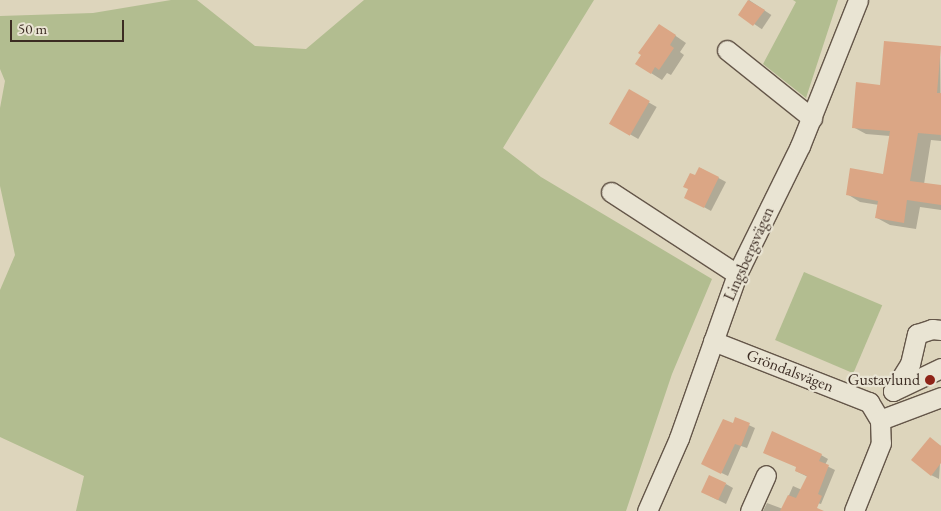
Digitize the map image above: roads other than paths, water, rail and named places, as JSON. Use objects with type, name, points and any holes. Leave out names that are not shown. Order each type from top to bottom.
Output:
[{"type":"street","name":"Lingsbergsvägen","points":[[647,511],[679,438],[737,274],[812,118],[858,0]]},
{"type":"street","points":[[727,50],[812,118]]},
{"type":"street","points":[[611,192],[737,274]]},
{"type":"street","points":[[893,391],[910,364],[917,334],[932,329],[941,330]]},
{"type":"street","name":"Gröndalsvägen","points":[[713,341],[869,402]]},
{"type":"street","points":[[854,511],[881,443],[880,420],[869,402],[941,368]]},
{"type":"street","points":[[880,420],[941,397]]},
{"type":"street","points":[[750,511],[766,474]]},
{"type":"place","name":"Gustavlund","points":[[930,380]]}]
